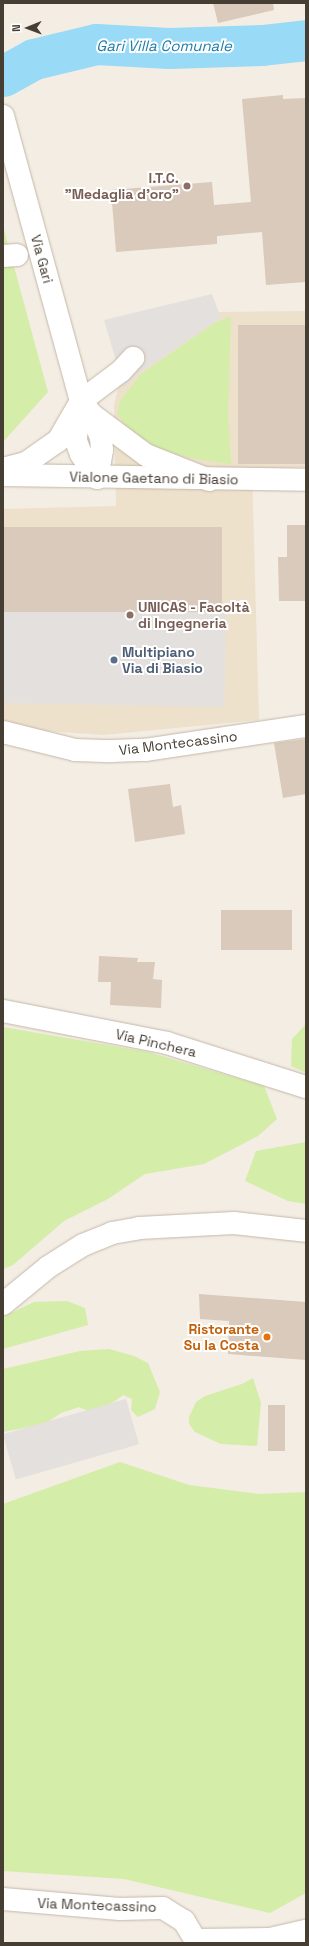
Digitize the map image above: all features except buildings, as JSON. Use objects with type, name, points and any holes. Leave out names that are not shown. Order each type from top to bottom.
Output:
[{"type":"street","name":"Via Gari","points":[[3,116],[86,408],[76,422],[76,441],[97,478]]},
{"type":"street","points":[[3,469],[26,463],[58,441],[86,408],[133,358]]},
{"type":"street","points":[[86,408],[146,455],[208,480]]},
{"type":"street","name":"Vialone Gaetano di Biasio","points":[[3,475],[208,480],[306,480]]},
{"type":"street","name":"Via Montecassino","points":[[3,732],[75,750],[111,751],[145,750],[306,726]]},
{"type":"street","name":"Via Pinchera","points":[[3,1011],[166,1043],[306,1087]]},
{"type":"street","points":[[3,1304],[65,1256],[82,1245],[112,1233],[139,1228],[234,1223],[306,1230]]},
{"type":"street","name":"Via Montecassino","points":[[3,1899],[120,1909],[163,1908],[184,1921],[198,1941]]},
{"type":"street","points":[[198,1941],[270,1939],[306,1931]]},
{"type":"shaded area","points":[[212,294],[221,318],[137,374],[124,388],[104,320]]},
{"type":"shaded area","name":"UNICAS - Facoltà di Ingegneria","points":[[306,311],[306,467],[252,469],[259,720],[104,735],[30,730],[3,720],[3,509],[116,506],[114,405],[119,384],[206,318],[220,312]]},
{"type":"shaded area","name":"Multipiano Via di Biasio","points":[[3,607],[226,611],[224,707],[3,703]]},
{"type":"shaded area","points":[[126,1399],[139,1444],[16,1479],[3,1434]]},
{"type":"green space","points":[[3,226],[48,392],[3,442]]},
{"type":"green space","points":[[231,316],[228,416],[231,464],[196,459],[158,449],[126,426],[117,413],[121,399],[142,373],[216,322]]},
{"type":"green space","points":[[306,1024],[306,1073],[291,1066],[292,1039]]},
{"type":"green space","points":[[3,1027],[148,1052],[264,1086],[277,1119],[258,1136],[204,1164],[145,1174],[108,1199],[64,1221],[13,1265],[3,1269]]},
{"type":"green space","points":[[306,1142],[306,1204],[288,1201],[245,1181],[256,1151]]},
{"type":"green space","points":[[67,1301],[85,1308],[88,1325],[3,1349],[3,1317],[34,1302]]},
{"type":"green space","points":[[109,1349],[134,1356],[148,1363],[160,1392],[155,1409],[138,1417],[131,1410],[132,1399],[123,1395],[96,1415],[79,1407],[61,1413],[45,1424],[3,1432],[3,1369],[80,1351]]},
{"type":"green space","points":[[253,1378],[261,1403],[257,1446],[221,1444],[195,1432],[189,1424],[189,1417],[196,1402],[205,1396],[242,1384]]},
{"type":"green space","points":[[120,1462],[189,1485],[260,1494],[306,1492],[306,1893],[270,1913],[124,1879],[3,1871],[3,1504]]},
{"type":"waterway","name":"Gari Villa Comunale","points":[[3,76],[34,59],[96,44],[169,48],[262,45],[306,40]]},
{"type":"place","name":"I.T.C. \"Medaglia d'oro\"","points":[[187,186]]},
{"type":"place","name":"UNICAS - Facoltà di Ingegneria","points":[[130,615]]},
{"type":"place","name":"Multipiano Via di Biasio","points":[[114,660]]},
{"type":"place","name":"Ristorante Su la Costa","points":[[267,1337]]}]
